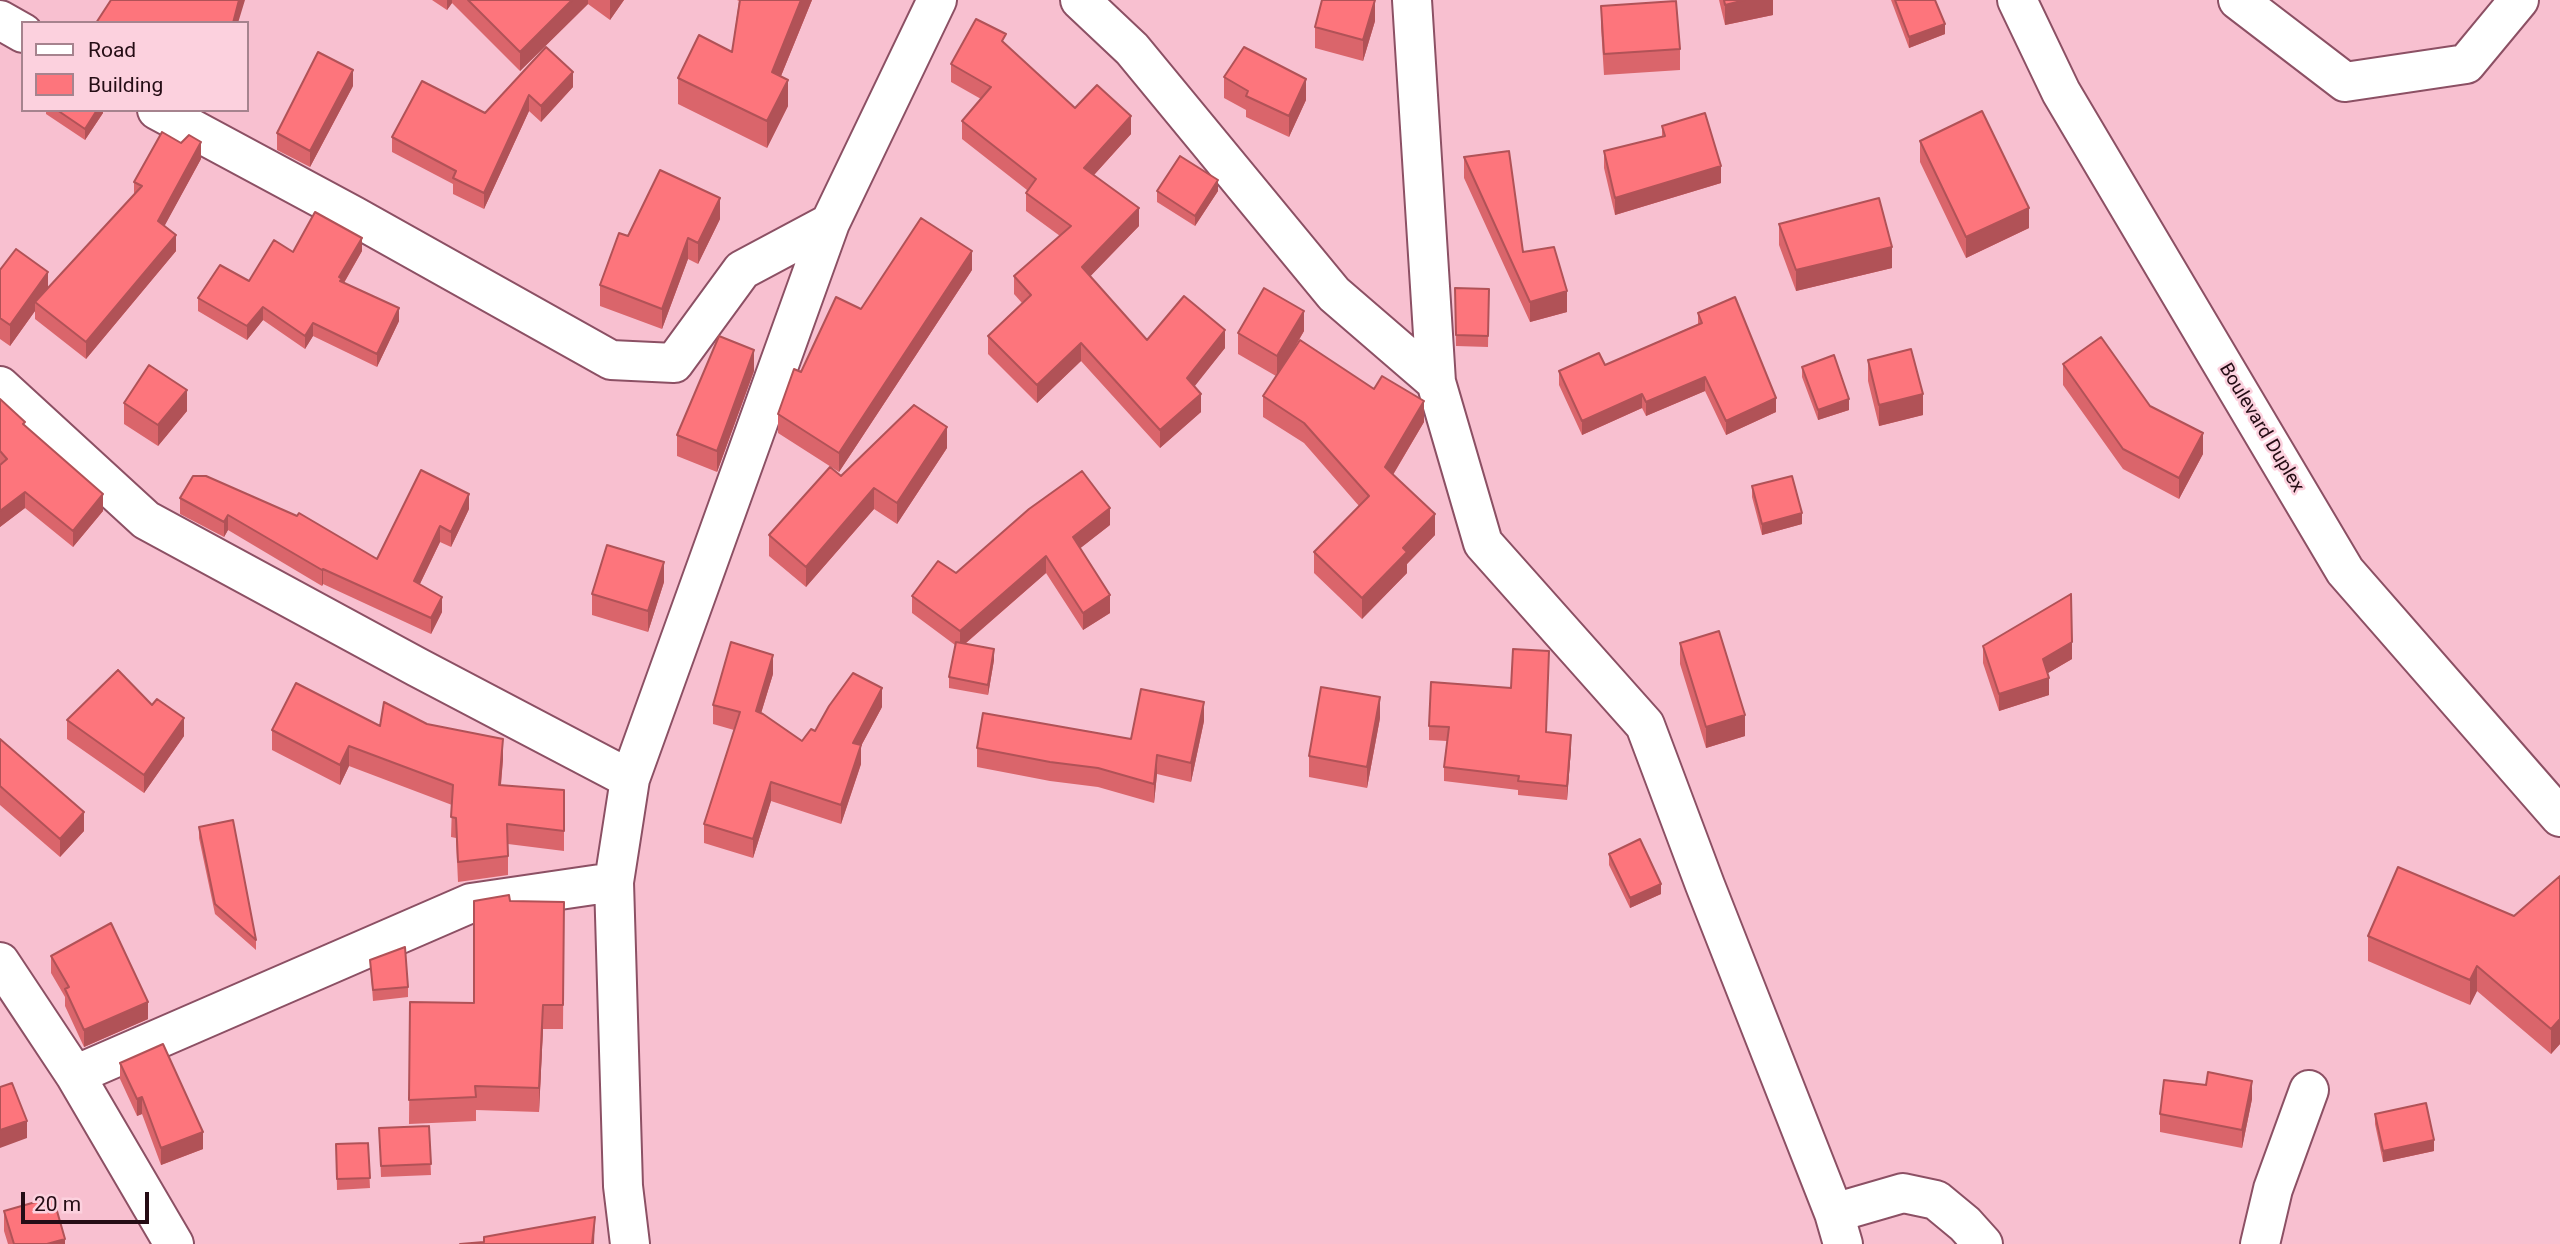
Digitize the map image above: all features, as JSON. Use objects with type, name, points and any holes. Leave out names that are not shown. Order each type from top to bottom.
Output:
[{"type":"street","points":[[631,1244],[623,1186],[614,881],[630,779],[830,223],[937,0]]},
{"type":"street","points":[[1080,0],[1132,49],[1334,294],[1436,382]]},
{"type":"street","points":[[1412,0],[1436,382],[1483,543],[1645,725],[1838,1229],[1903,1193],[1936,1200],[1965,1224],[1983,1244]]},
{"type":"street","name":"Boulevard Duplex","points":[[2017,0],[2061,92],[2346,571],[2560,817]]},
{"type":"street","points":[[2238,0],[2345,82],[2466,64],[2519,0]]},
{"type":"street","points":[[0,20],[21,32]]},
{"type":"street","points":[[161,112],[611,360],[674,363],[742,270],[830,223]]},
{"type":"street","points":[[0,386],[146,520],[630,779]]},
{"type":"street","points":[[75,1075],[471,903],[614,881]]},
{"type":"street","points":[[4,975],[75,1075],[174,1244]]},
{"type":"street","points":[[2260,1244],[2273,1189],[2309,1090]]},
{"type":"building","points":[[111,0],[239,0],[234,21],[97,21]]},
{"type":"building","points":[[468,0],[572,0],[520,52]]},
{"type":"building","points":[[740,0],[801,0],[772,72],[788,80],[767,121],[678,78],[699,35],[732,52]]},
{"type":"building","points":[[1322,0],[1375,0],[1363,40],[1315,27]]},
{"type":"building","points":[[1724,0],[1745,0],[1725,5]]},
{"type":"building","points":[[1895,0],[1935,0],[1945,24],[1909,37]]},
{"type":"building","points":[[1676,1],[1680,49],[1604,54],[1601,6]]},
{"type":"building","points":[[976,19],[1006,34],[1002,41],[1075,108],[1097,85],[1131,116],[1084,168],[1139,208],[1082,267],[1147,340],[1184,296],[1225,330],[1187,378],[1201,394],[1160,430],[1081,343],[1037,385],[988,336],[1031,295],[1014,276],[1071,226],[1026,193],[1036,179],[962,121],[991,87],[951,64]]},
{"type":"building","points":[[546,47],[573,72],[541,106],[529,95],[484,193],[453,178],[456,171],[392,137],[422,81],[485,113]]},
{"type":"building","points":[[1244,47],[1306,79],[1289,116],[1246,96],[1248,91],[1224,77]]},
{"type":"building","points":[[318,52],[353,70],[310,151],[277,133]]},
{"type":"building","points":[[1982,111],[2029,208],[1966,237],[1920,141]]},
{"type":"building","points":[[60,112],[96,112],[85,129]]},
{"type":"building","points":[[1705,113],[1721,166],[1615,198],[1604,151],[1665,136],[1662,126]]},
{"type":"building","points":[[162,132],[181,143],[189,135],[201,142],[158,221],[176,235],[86,342],[35,302],[142,186],[134,182]]},
{"type":"building","points":[[1509,151],[1523,252],[1554,247],[1567,291],[1530,302],[1464,157]]},
{"type":"building","points":[[1180,156],[1218,180],[1195,216],[1157,191]]},
{"type":"building","points":[[660,170],[720,198],[698,243],[688,238],[662,309],[600,285],[619,233],[628,236]]},
{"type":"building","points":[[1879,198],[1892,247],[1796,270],[1779,224]]},
{"type":"building","points":[[315,212],[362,238],[339,277],[342,279],[340,281],[399,308],[377,354],[313,323],[305,336],[263,307],[247,326],[198,298],[220,265],[249,281],[274,240],[293,252]]},
{"type":"building","points":[[921,218],[972,251],[839,453],[778,414],[794,369],[801,372],[836,297],[861,309]]},
{"type":"building","points":[[16,249],[48,272],[10,325],[0,318],[0,270]]},
{"type":"building","points":[[1264,288],[1304,311],[1277,356],[1238,333]]},
{"type":"building","points":[[1455,288],[1489,289],[1488,336],[1456,335]]},
{"type":"building","points":[[1735,297],[1776,398],[1726,421],[1705,377],[1646,402],[1642,394],[1582,421],[1559,371],[1599,353],[1605,365],[1702,323],[1698,313]]},
{"type":"building","points":[[719,336],[754,350],[717,451],[677,435]]},
{"type":"building","points":[[2101,337],[2150,406],[2203,433],[2179,478],[2123,449],[2063,364]]},
{"type":"building","points":[[1300,340],[1374,389],[1382,376],[1424,401],[1385,467],[1435,514],[1403,548],[1407,552],[1362,598],[1314,552],[1369,496],[1304,423],[1263,396]]},
{"type":"building","points":[[1911,349],[1923,394],[1879,405],[1868,360]]},
{"type":"building","points":[[1834,355],[1849,399],[1818,410],[1802,367]]},
{"type":"building","points":[[149,365],[187,390],[158,425],[124,403]]},
{"type":"building","points":[[0,399],[25,422],[23,424],[103,494],[73,531],[25,492],[0,511],[0,465],[7,459],[0,451]]},
{"type":"building","points":[[914,405],[947,427],[897,503],[874,488],[806,567],[769,535],[830,467],[841,476]]},
{"type":"building","points":[[421,470],[469,494],[451,532],[440,526],[414,581],[442,597],[431,618],[322,570],[228,515],[224,522],[180,498],[193,476],[206,476],[297,516],[299,513],[377,559]]},
{"type":"building","points":[[1082,471],[1110,508],[1073,537],[1110,595],[1083,613],[1046,556],[960,631],[912,596],[938,561],[956,573],[1029,509]]},
{"type":"building","points":[[1792,476],[1802,513],[1762,524],[1752,486]]},
{"type":"building","points":[[607,545],[664,562],[648,611],[592,594]]},
{"type":"building","points":[[2071,594],[2072,642],[2043,659],[2049,678],[1999,694],[1983,646]]},
{"type":"building","points":[[1719,631],[1745,715],[1706,727],[1680,643]]},
{"type":"building","points":[[731,642],[773,655],[756,711],[802,741],[811,729],[815,731],[853,673],[882,688],[853,743],[861,745],[841,805],[771,782],[753,839],[704,824],[740,712],[713,705]]},
{"type":"building","points":[[956,642],[994,649],[988,685],[949,677]]},
{"type":"building","points":[[1513,649],[1549,651],[1546,732],[1571,735],[1567,786],[1518,781],[1519,776],[1444,767],[1449,727],[1429,726],[1431,682],[1511,688]]},
{"type":"building","points":[[118,670],[152,705],[157,699],[184,718],[144,775],[67,720]]},
{"type":"building","points":[[296,683],[380,726],[384,702],[427,724],[503,739],[499,785],[564,790],[564,831],[507,824],[508,856],[458,862],[456,818],[451,817],[453,785],[349,746],[340,765],[272,730]]},
{"type":"building","points":[[1321,687],[1380,697],[1367,767],[1309,756]]},
{"type":"building","points":[[1141,689],[1204,702],[1191,763],[1157,755],[1154,784],[1098,768],[977,748],[983,713],[1131,739]]},
{"type":"building","points":[[0,739],[84,812],[60,839],[0,786]]},
{"type":"building","points":[[233,820],[256,940],[215,904],[199,827]]},
{"type":"building","points":[[1640,839],[1661,884],[1630,898],[1609,854]]},
{"type":"building","points":[[2398,867],[2514,916],[2560,876],[2560,1019],[2551,1029],[2477,966],[2470,980],[2368,936]]},
{"type":"building","points":[[509,895],[510,901],[564,902],[563,1005],[543,1005],[539,1088],[475,1086],[476,1097],[409,1100],[410,1002],[474,1003],[474,901]]},
{"type":"building","points":[[111,923],[148,1002],[84,1030],[65,989],[69,987],[51,956]]},
{"type":"building","points":[[405,947],[408,987],[373,990],[370,960]]},
{"type":"building","points":[[163,1044],[203,1132],[161,1148],[142,1097],[137,1099],[120,1063]]},
{"type":"building","points":[[2208,1072],[2252,1081],[2242,1130],[2160,1114],[2164,1080],[2206,1085]]},
{"type":"building","points":[[12,1083],[27,1121],[0,1130],[0,1087]]},
{"type":"building","points":[[2426,1103],[2434,1140],[2383,1151],[2375,1114]]},
{"type":"building","points":[[429,1126],[431,1164],[381,1166],[379,1128]]},
{"type":"building","points":[[368,1143],[370,1178],[337,1179],[336,1144]]},
{"type":"building","points":[[53,1197],[65,1239],[47,1244],[14,1244],[4,1211]]},
{"type":"building","points":[[595,1217],[592,1244],[460,1244],[484,1242],[484,1237]]}]
